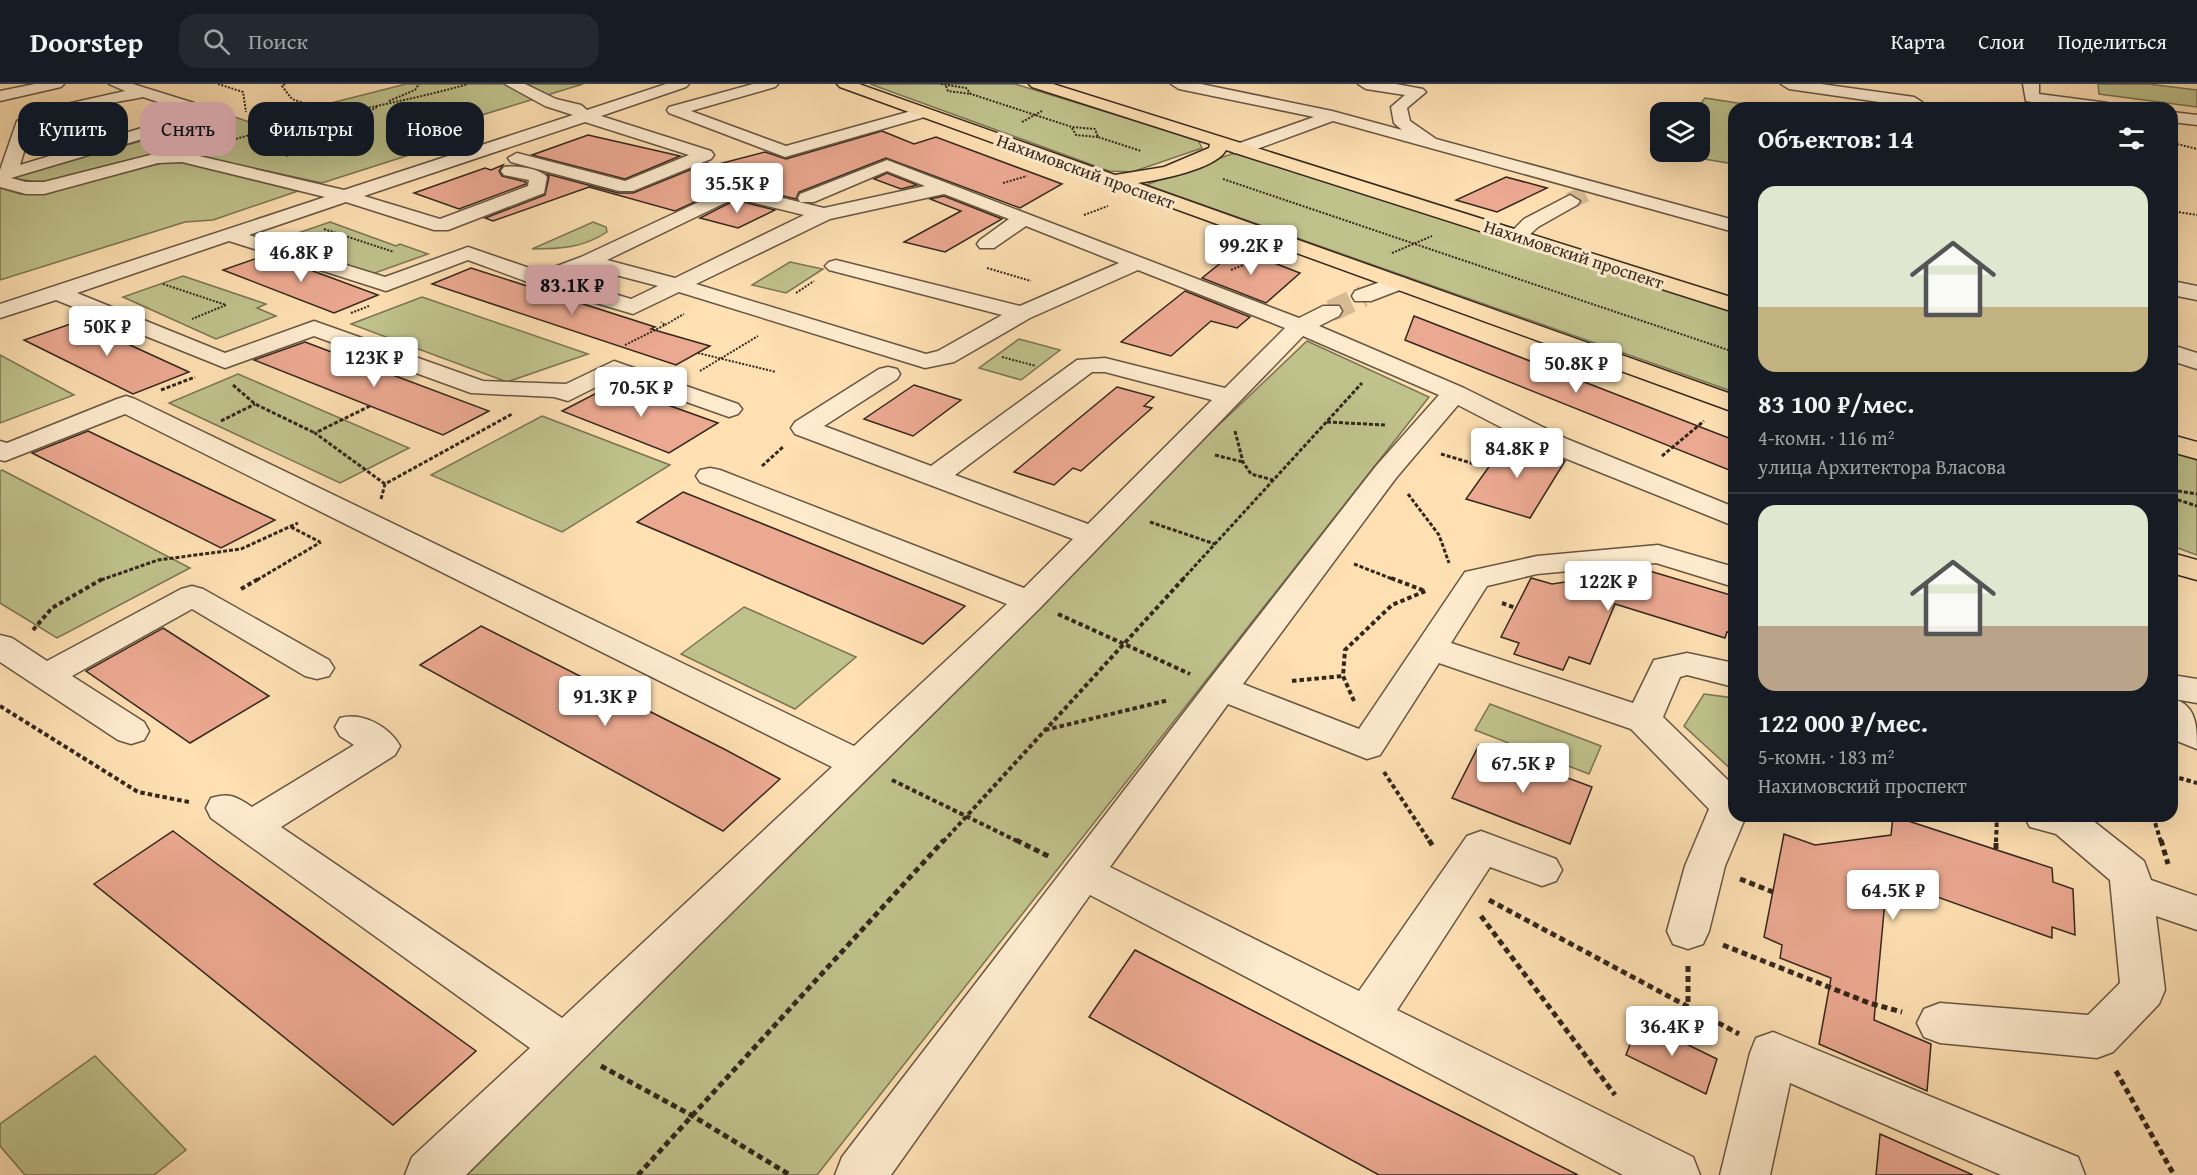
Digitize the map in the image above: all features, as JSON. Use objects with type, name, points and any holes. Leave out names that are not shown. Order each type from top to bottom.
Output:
[{"type":"main road","name":"Нахимовский проспект","points":[[844,84],[1728,402]]},
{"type":"main road","name":"Нахимовский проспект","points":[[1048,85],[1240,149],[1728,303]]},
{"type":"main road","points":[[1113,181],[1156,175],[1184,165],[1217,151],[1219,142]]},
{"type":"main road","points":[[2178,445],[2197,451]]},
{"type":"main road","points":[[2178,564],[2197,570]]},
{"type":"street","points":[[0,96],[56,84]]},
{"type":"street","points":[[3,176],[65,158],[81,146],[187,121],[204,113],[117,84]]},
{"type":"street","points":[[484,150],[626,187],[705,155],[584,116],[574,108],[551,103],[513,84]]},
{"type":"street","points":[[484,150],[681,84]]},
{"type":"street","points":[[770,84],[675,110],[785,152],[875,128],[922,112]]},
{"type":"street","points":[[1179,84],[1332,116],[1384,139],[1440,146],[1728,224]]},
{"type":"street","points":[[1365,84],[1424,88]]},
{"type":"street","points":[[1789,84],[1895,102]]},
{"type":"street","points":[[1914,102],[1919,84]]},
{"type":"street","points":[[2031,84],[2032,98],[2062,102]]},
{"type":"street","points":[[1424,88],[1399,107],[1402,123],[1440,146]]},
{"type":"street","points":[[3,176],[23,126],[27,122],[49,114],[144,92]]},
{"type":"street","points":[[2178,115],[2197,120]]},
{"type":"street","points":[[1240,149],[1332,116]]},
{"type":"street","points":[[890,136],[945,121]]},
{"type":"street","points":[[0,311],[465,156]]},
{"type":"street","points":[[3,176],[27,188],[55,187],[158,158],[182,157],[346,196],[441,226],[537,189],[538,177],[510,171]]},
{"type":"street","points":[[1480,177],[1507,164]]},
{"type":"street","points":[[807,198],[888,165],[1383,360],[1455,393],[1557,445],[1728,515]]},
{"type":"street","points":[[441,226],[448,249],[468,253],[541,279],[633,307],[814,218],[953,191],[994,186]]},
{"type":"street","points":[[541,279],[588,261],[733,192],[849,231]]},
{"type":"street","points":[[1516,236],[1531,223],[1570,201]]},
{"type":"street","points":[[987,244],[1023,219]]},
{"type":"street","points":[[229,235],[386,284],[468,253]]},
{"type":"street","points":[[588,261],[678,285],[918,361],[939,360],[1022,313],[1136,263]]},
{"type":"street","points":[[836,266],[1022,313]]},
{"type":"street","points":[[1363,296],[1397,283]]},
{"type":"street","points":[[2178,289],[2197,293]]},
{"type":"street","points":[[56,292],[157,333],[220,365],[314,328],[480,388],[557,389],[568,393],[614,368],[729,409]]},
{"type":"street","points":[[430,1175],[1029,601],[1300,327],[1331,311]]},
{"type":"street","points":[[2178,354],[2197,362]]},
{"type":"street","points":[[934,476],[1083,366],[1100,364],[1222,406]]},
{"type":"street","points":[[804,428],[888,374]]},
{"type":"street","points":[[2178,377],[2197,382]]},
{"type":"street","points":[[860,1175],[1221,688],[1387,470],[1455,393]]},
{"type":"street","points":[[0,449],[5,453],[126,404],[859,764]]},
{"type":"street","points":[[804,428],[1094,536]]},
{"type":"street","points":[[710,476],[1029,601]]},
{"type":"street","points":[[1221,688],[1375,734],[1431,648],[1447,595],[1476,579],[1537,565],[1658,554],[1728,575]]},
{"type":"street","points":[[48,675],[192,596],[317,668]]},
{"type":"street","points":[[1431,648],[1644,720],[1728,801]]},
{"type":"street","points":[[6,650],[48,675],[131,731]]},
{"type":"street","points":[[1644,720],[1666,668],[1687,664],[1728,674]]},
{"type":"street","points":[[2178,688],[2197,691]]},
{"type":"street","points":[[2178,720],[2185,730],[2197,736]]},
{"type":"street","points":[[353,727],[382,746],[237,817],[566,1047]]},
{"type":"street","points":[[1688,931],[1705,866],[1728,814]]},
{"type":"street","points":[[1940,1023],[2097,1036],[2143,990],[2130,873],[2065,822]]},
{"type":"street","points":[[1367,1017],[1481,847],[1542,870]]},
{"type":"street","points":[[1084,873],[1675,1175]]},
{"type":"street","points":[[2132,890],[2197,914]]},
{"type":"street","points":[[1745,1175],[1773,1053],[2060,1175]]},
{"type":"path","points":[[218,84],[243,92],[246,112]]},
{"type":"path","points":[[285,84],[282,86],[292,99],[301,102]]},
{"type":"path","points":[[251,173],[382,104],[415,90],[419,84]]},
{"type":"path","points":[[182,157],[251,133],[468,84]]},
{"type":"path","points":[[941,84],[966,88],[971,94]]},
{"type":"path","points":[[946,86],[948,91],[971,94],[1072,127],[1095,129],[1098,136]]},
{"type":"path","points":[[1015,126],[1043,110]]},
{"type":"path","points":[[1072,127],[1076,135],[1098,136],[1149,154]]},
{"type":"path","points":[[2178,144],[2197,149]]},
{"type":"path","points":[[994,186],[1035,174]]},
{"type":"path","points":[[1218,177],[1728,350]]},
{"type":"path","points":[[1083,216],[1114,203]]},
{"type":"path","points":[[2178,212],[2197,215]]},
{"type":"path","points":[[1383,258],[1436,234]]},
{"type":"path","points":[[987,244],[987,270],[1072,291]]},
{"type":"path","points":[[1230,271],[1266,255]]},
{"type":"path","points":[[157,333],[226,305],[162,283]]},
{"type":"path","points":[[314,328],[380,302],[386,284]]},
{"type":"path","points":[[672,389],[769,330],[780,318]]},
{"type":"path","points":[[964,346],[1069,375]]},
{"type":"path","points":[[698,353],[718,360],[776,372]]},
{"type":"path","points":[[638,1175],[1383,360]]},
{"type":"path","points":[[126,404],[220,365],[255,404],[315,433],[385,483]]},
{"type":"path","points":[[385,483],[518,411],[542,390]]},
{"type":"path","points":[[315,433],[370,406]]},
{"type":"path","points":[[1222,406],[1236,431],[1243,462],[1251,474],[1273,480]]},
{"type":"path","points":[[1664,454],[1709,417]]},
{"type":"path","points":[[1326,422],[1415,436],[1478,465],[1500,437],[1557,445]]},
{"type":"path","points":[[738,488],[804,428]]},
{"type":"path","points":[[1211,454],[1243,462]]},
{"type":"path","points":[[1387,470],[1426,516],[1448,551],[1450,568]]},
{"type":"path","points":[[354,516],[381,503],[385,483]]},
{"type":"path","points":[[2178,491],[2197,494]]},
{"type":"path","points":[[2178,500],[2197,506]]},
{"type":"path","points":[[1119,510],[1215,544]]},
{"type":"path","points":[[6,650],[52,608],[111,574],[158,560],[241,549],[291,527],[321,542],[209,607]]},
{"type":"path","points":[[1326,553],[1426,591],[1447,595]]},
{"type":"path","points":[[1447,595],[1426,591],[1392,605],[1345,650],[1343,676],[1355,706],[1375,734],[1457,883],[1618,1100]]},
{"type":"path","points":[[1029,601],[1221,688]]},
{"type":"path","points":[[1044,730],[1221,688]]},
{"type":"path","points":[[0,706],[138,792],[237,817]]},
{"type":"path","points":[[859,764],[1084,873]]},
{"type":"path","points":[[2178,778],[2197,783]]},
{"type":"path","points":[[1996,849],[1997,822]]},
{"type":"path","points":[[1457,883],[1773,1053]]},
{"type":"path","points":[[1688,931],[1869,1003],[1940,1023]]},
{"type":"path","points":[[2097,1036],[2174,1175]]},
{"type":"path","points":[[566,1047],[691,1115],[790,1175]]},
{"type":"green space","points":[[406,84],[583,84],[484,114],[484,102],[386,102],[386,156],[406,156],[322,183],[197,156],[236,156],[236,117],[248,122],[248,156],[374,156],[374,102],[335,102]]},
{"type":"green space","points":[[870,84],[1015,84],[1198,140],[1202,148],[1132,172],[1109,171]]},
{"type":"green space","points":[[2098,84],[2148,84],[2197,90],[2197,107],[2178,104],[2178,102],[2159,102],[2099,94]]},
{"type":"green space","points":[[1705,98],[1731,102],[1728,102],[1728,163],[1710,160],[1710,102],[1702,102]]},
{"type":"green space","points":[[140,141],[140,156],[154,156],[74,178],[31,181],[10,177],[86,156],[128,156],[128,145]]},
{"type":"green space","points":[[1234,153],[1728,310],[1728,390],[1146,185]]},
{"type":"green space","points":[[166,162],[183,162],[298,191],[213,220],[185,222],[0,280],[0,188],[20,194],[39,194]]},
{"type":"green space","points":[[330,222],[396,246],[400,244],[428,254],[372,274],[280,239]]},
{"type":"green space","points":[[593,222],[606,227],[607,232],[580,244],[552,249],[532,249]]},
{"type":"green space","points":[[790,262],[823,269],[786,293],[752,285]]},
{"type":"green space","points":[[183,276],[266,304],[257,308],[276,316],[216,339],[123,297]]},
{"type":"green space","points":[[422,297],[588,354],[507,382],[351,324]]},
{"type":"green space","points":[[1019,339],[1060,350],[1021,380],[979,368]]},
{"type":"green space","points":[[1307,341],[1429,397],[817,1175],[435,1175],[602,1012]]},
{"type":"green space","points":[[0,355],[74,395],[0,423]]},
{"type":"green space","points":[[238,374],[409,448],[340,483],[169,403]]},
{"type":"green space","points":[[542,416],[670,465],[562,532],[431,475]]},
{"type":"green space","points":[[2178,454],[2197,460],[2197,555],[2178,548]]},
{"type":"green space","points":[[2,470],[190,568],[57,638],[0,603],[0,471]]},
{"type":"green space","points":[[744,607],[856,657],[795,709],[681,654]]},
{"type":"green space","points":[[1704,694],[1728,697],[1728,766],[1684,726]]},
{"type":"green space","points":[[1490,704],[1601,746],[1589,774],[1475,730]]},
{"type":"green space","points":[[95,1056],[186,1150],[154,1175],[25,1175],[0,1146],[0,1124]]},
{"type":"building","points":[[882,131],[914,144],[936,137],[1062,184],[1020,208],[886,158],[799,192],[796,199],[734,184],[675,211],[589,187],[493,221],[485,218],[545,195],[549,177],[547,174],[618,193],[633,193],[707,163],[715,165],[765,152],[786,159]]},
{"type":"building","points":[[588,135],[680,156],[625,179],[532,155]]},
{"type":"building","points":[[503,165],[499,171],[502,176],[526,182],[526,184],[459,209],[414,193],[485,168],[491,170]]},
{"type":"building","points":[[887,173],[917,185],[901,189],[874,179]]},
{"type":"building","points":[[1506,177],[1547,188],[1497,212],[1456,200]]},
{"type":"building","points":[[944,196],[1002,219],[945,252],[904,242],[961,211],[930,199]]},
{"type":"building","points":[[735,200],[775,210],[738,228],[700,218]]},
{"type":"building","points":[[1238,249],[1300,273],[1266,303],[1202,278]]},
{"type":"building","points":[[266,255],[378,295],[334,313],[223,270]]},
{"type":"building","points":[[471,268],[655,327],[651,329],[710,346],[676,365],[432,284]]},
{"type":"building","points":[[1185,291],[1250,317],[1237,328],[1211,321],[1171,356],[1121,342]]},
{"type":"building","points":[[1414,316],[1728,438],[1728,470],[1405,340]]},
{"type":"building","points":[[79,321],[189,372],[133,394],[24,340]]},
{"type":"building","points":[[305,342],[489,411],[443,435],[254,360]]},
{"type":"building","points":[[612,385],[718,423],[669,453],[562,411]]},
{"type":"building","points":[[914,385],[961,400],[913,436],[864,419]]},
{"type":"building","points":[[1117,387],[1154,397],[1144,406],[1152,408],[1081,471],[1073,468],[1054,485],[1014,472]]},
{"type":"building","points":[[88,431],[275,520],[221,548],[32,453]]},
{"type":"building","points":[[1510,437],[1565,461],[1530,518],[1466,499]]},
{"type":"building","points":[[683,492],[965,606],[923,644],[637,522]]},
{"type":"building","points":[[1636,567],[1728,594],[1728,632],[1725,638],[1615,604],[1590,664],[1569,657],[1563,670],[1514,654],[1519,643],[1501,637],[1531,578],[1552,584],[1618,574],[1621,569]]},
{"type":"building","points":[[481,626],[780,779],[723,831],[420,665]]},
{"type":"building","points":[[163,628],[269,696],[190,743],[86,671]]},
{"type":"building","points":[[1479,745],[1592,787],[1570,844],[1452,798]]},
{"type":"building","points":[[1892,822],[1911,822],[2052,868],[2053,882],[2073,889],[2075,935],[2052,927],[2052,938],[1887,879],[1874,1020],[1931,1044],[1927,1091],[1819,1044],[1831,978],[1780,958],[1782,945],[1764,937],[1784,834],[1815,845],[1891,835]]},
{"type":"building","points":[[173,831],[476,1051],[393,1125],[94,884]]},
{"type":"building","points":[[1135,950],[1578,1175],[1379,1175],[1089,1017]]},
{"type":"building","points":[[1639,1021],[1717,1059],[1706,1094],[1626,1055]]},
{"type":"building","points":[[1880,1134],[1973,1175],[1876,1175]]},
{"type":"tunnel","points":[[1570,201],[1593,190]]},
{"type":"tunnel","points":[[1331,311],[1363,296]]}]
